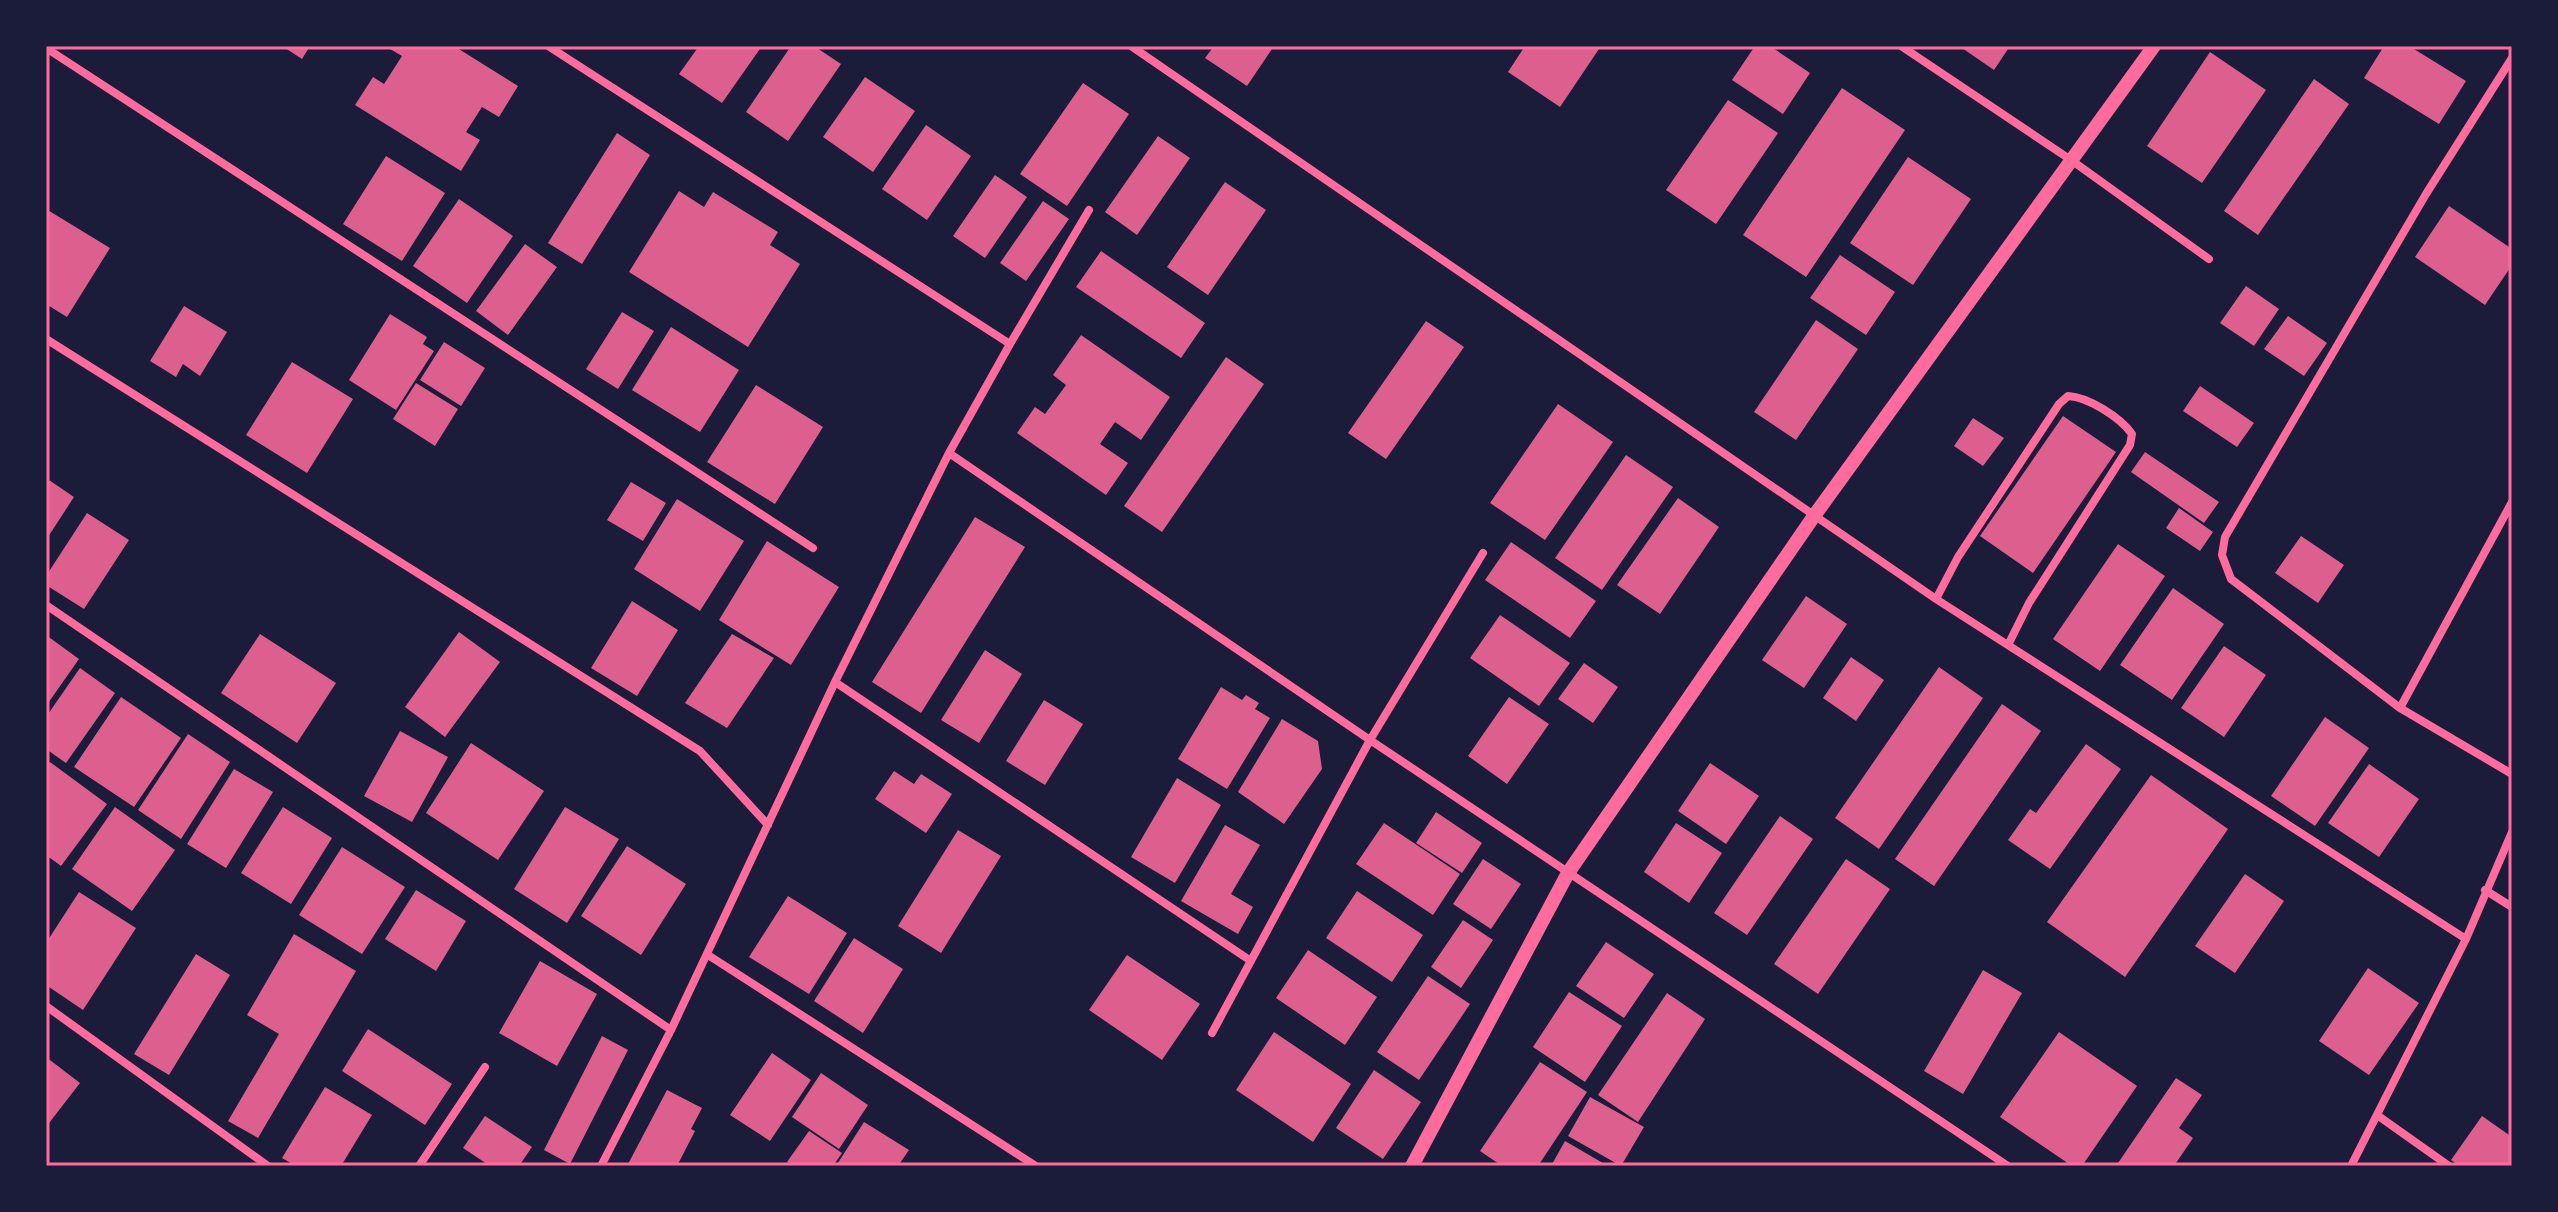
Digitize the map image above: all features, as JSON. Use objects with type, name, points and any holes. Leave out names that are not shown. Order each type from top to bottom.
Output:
[{"type":"street","points":[[548,46],[1010,344]]},
{"type":"street","points":[[1131,46],[1936,599],[2466,939]]},
{"type":"street","points":[[1901,46],[2071,160],[2209,259]]},
{"type":"street","points":[[1412,1166],[1568,873],[1814,516],[2154,46]]},
{"type":"street","points":[[46,48],[813,548]]},
{"type":"street","points":[[2512,58],[2426,194],[2225,537],[2222,555],[2231,579],[2400,708],[2512,774]]},
{"type":"street","points":[[601,1166],[708,955],[835,682],[949,453],[1089,210]]},
{"type":"street","points":[[46,339],[700,751],[768,825]]},
{"type":"street","points":[[1936,599],[1958,557],[2059,404],[2068,396],[2080,397],[2126,426],[2132,434],[2130,445],[2029,603],[2008,645]]},
{"type":"street","points":[[949,453],[1370,740],[2008,1166]]},
{"type":"street","points":[[2400,708],[2512,502]]},
{"type":"street","points":[[1212,1033],[1370,740],[1483,553]]},
{"type":"street","points":[[46,605],[671,1030]]},
{"type":"street","points":[[835,682],[1251,961]]},
{"type":"street","points":[[2351,1166],[2466,939],[2512,832]]},
{"type":"street","points":[[2485,890],[2512,907]]},
{"type":"street","points":[[708,955],[1036,1166]]},
{"type":"street","points":[[46,1006],[268,1166]]},
{"type":"street","points":[[419,1166],[485,1067]]},
{"type":"street","points":[[2377,1115],[2449,1166]]},
{"type":"building","points":[[282,46],[310,46],[302,59]]},
{"type":"building","points":[[392,46],[454,46],[518,86],[499,117],[482,107],[466,132],[480,140],[461,171],[355,105],[373,77],[384,84],[402,56],[390,49]]},
{"type":"building","points":[[699,46],[762,46],[722,103],[679,74]]},
{"type":"building","points":[[791,46],[814,46],[841,64],[788,141],[746,112]]},
{"type":"building","points":[[1214,46],[1274,46],[1247,86],[1205,58]]},
{"type":"building","points":[[1525,46],[1601,46],[1560,107],[1508,72]]},
{"type":"building","points":[[1755,46],[1770,46],[1810,73],[1783,114],[1732,80]]},
{"type":"building","points":[[1959,46],[2010,46],[1994,70]]},
{"type":"building","points":[[2384,46],[2409,46],[2466,81],[2439,124],[2364,78]]},
{"type":"building","points":[[2210,52],[2266,90],[2202,183],[2147,146]]},
{"type":"building","points":[[865,77],[915,111],[873,172],[823,137]]},
{"type":"building","points":[[2314,79],[2349,104],[2258,235],[2224,211]]},
{"type":"building","points":[[1083,83],[1129,114],[1067,206],[1020,174]]},
{"type":"building","points":[[1842,88],[1905,130],[1806,277],[1743,235]]},
{"type":"building","points":[[1728,100],[1778,133],[1716,224],[1666,190]]},
{"type":"building","points":[[926,125],[971,156],[927,220],[882,189]]},
{"type":"building","points":[[617,133],[650,155],[582,264],[548,243]]},
{"type":"building","points":[[1158,136],[1190,158],[1137,235],[1105,212]]},
{"type":"building","points":[[386,156],[445,193],[402,261],[343,224]]},
{"type":"building","points":[[1908,157],[1971,199],[1913,285],[1850,243]]},
{"type":"building","points":[[995,175],[1027,197],[985,258],[953,236]]},
{"type":"building","points":[[1225,182],[1266,210],[1208,295],[1167,267]]},
{"type":"building","points":[[679,191],[704,207],[713,192],[778,232],[770,245],[800,264],[748,347],[629,272]]},
{"type":"building","points":[[459,199],[513,236],[467,303],[413,266]]},
{"type":"building","points":[[1043,201],[1069,219],[1026,281],[1000,263]]},
{"type":"building","points":[[2449,206],[2512,249],[2512,265],[2485,305],[2415,257]]},
{"type":"building","points":[[46,209],[110,248],[67,317],[46,304]]},
{"type":"building","points":[[525,244],[557,267],[508,335],[476,311]]},
{"type":"building","points":[[1101,251],[1205,323],[1181,358],[1076,287]]},
{"type":"building","points":[[1840,255],[1895,292],[1866,335],[1810,298]]},
{"type":"building","points":[[2246,286],[2279,309],[2254,346],[2220,323]]},
{"type":"building","points":[[184,306],[227,332],[200,376],[183,364],[176,377],[150,361]]},
{"type":"building","points":[[622,312],[654,331],[618,389],[586,369]]},
{"type":"building","points":[[390,314],[427,337],[423,344],[434,351],[396,410],[349,380]]},
{"type":"building","points":[[2288,316],[2327,343],[2304,376],[2264,349]]},
{"type":"building","points":[[1816,320],[1858,349],[1796,440],[1754,412]]},
{"type":"building","points":[[1426,321],[1464,347],[1386,459],[1348,433]]},
{"type":"building","points":[[671,327],[739,370],[700,432],[632,390]]},
{"type":"building","points":[[1081,335],[1170,397],[1141,440],[1115,422],[1100,444],[1128,463],[1106,495],[1017,433],[1035,407],[1045,414],[1066,385],[1053,375]]},
{"type":"building","points":[[444,342],[485,368],[461,406],[420,380]]},
{"type":"building","points":[[1226,357],[1264,384],[1162,532],[1124,506]]},
{"type":"building","points":[[292,362],[353,399],[307,473],[246,435]]},
{"type":"building","points":[[416,383],[458,409],[435,446],[393,419]]},
{"type":"building","points":[[756,385],[823,427],[775,504],[707,462]]},
{"type":"building","points":[[2200,386],[2254,423],[2237,447],[2183,411]]},
{"type":"building","points":[[1558,404],[1613,442],[1545,540],[1490,503]]},
{"type":"building","points":[[2063,416],[2116,452],[2033,573],[1980,536]]},
{"type":"building","points":[[1973,418],[2004,438],[1983,466],[1954,446]]},
{"type":"building","points":[[2145,452],[2219,502],[2204,523],[2131,472]]},
{"type":"building","points":[[1626,455],[1673,487],[1602,590],[1555,558]]},
{"type":"building","points":[[46,478],[74,497],[46,540]]},
{"type":"building","points":[[631,482],[666,503],[643,541],[607,520]]},
{"type":"building","points":[[1678,498],[1719,527],[1660,614],[1617,585]]},
{"type":"building","points":[[677,499],[744,541],[700,611],[634,569]]},
{"type":"building","points":[[2179,508],[2213,532],[2200,551],[2166,528]]},
{"type":"building","points":[[87,513],[129,540],[84,609],[46,585],[46,576]]},
{"type":"building","points":[[975,517],[1025,547],[921,713],[872,682]]},
{"type":"building","points":[[2301,536],[2344,565],[2318,603],[2275,573]]},
{"type":"building","points":[[767,541],[839,587],[791,665],[719,620]]},
{"type":"building","points":[[1511,542],[1596,601],[1570,638],[1485,580]]},
{"type":"building","points":[[2118,544],[2165,576],[2100,671],[2053,639]]},
{"type":"building","points":[[2173,588],[2224,624],[2172,700],[2120,665]]},
{"type":"building","points":[[1806,596],[1847,624],[1804,688],[1762,660]]},
{"type":"building","points":[[632,601],[678,630],[637,696],[591,668]]},
{"type":"building","points":[[1500,615],[1570,663],[1539,706],[1470,658]]},
{"type":"building","points":[[459,632],[500,662],[445,737],[405,707]]},
{"type":"building","points":[[260,634],[336,683],[297,743],[221,693]]},
{"type":"building","points":[[732,634],[774,658],[727,728],[685,703]]},
{"type":"building","points":[[46,635],[79,659],[46,706]]},
{"type":"building","points":[[2224,646],[2266,675],[2224,737],[2181,708]]},
{"type":"building","points":[[985,650],[1022,674],[979,743],[941,720]]},
{"type":"building","points":[[1851,657],[1884,680],[1856,721],[1823,698]]},
{"type":"building","points":[[1584,663],[1618,687],[1593,723],[1558,699]]},
{"type":"building","points":[[1939,667],[1983,698],[1879,849],[1835,818]]},
{"type":"building","points":[[80,668],[115,693],[66,763],[46,749],[46,717]]},
{"type":"building","points":[[1221,687],[1242,700],[1246,695],[1259,703],[1255,709],[1270,718],[1227,789],[1178,759]]},
{"type":"building","points":[[121,697],[181,738],[134,807],[74,767]]},
{"type":"building","points":[[1509,697],[1549,724],[1507,784],[1468,756]]},
{"type":"building","points":[[1044,700],[1083,724],[1045,785],[1006,761]]},
{"type":"building","points":[[2002,704],[2041,731],[1934,886],[1895,859]]},
{"type":"building","points":[[2325,717],[2369,748],[2315,826],[2271,796]]},
{"type":"building","points":[[1282,719],[1318,741],[1322,769],[1284,824],[1238,792]]},
{"type":"building","points":[[400,731],[448,757],[412,822],[364,796]]},
{"type":"building","points":[[188,734],[230,762],[181,839],[138,810]]},
{"type":"building","points":[[471,743],[544,791],[498,860],[426,813]]},
{"type":"building","points":[[2086,744],[2121,769],[2050,869],[2008,840],[2030,809],[2036,813]]},
{"type":"building","points":[[50,762],[107,804],[61,866],[46,855],[46,767]]},
{"type":"building","points":[[1710,763],[1759,796],[1726,844],[1678,811]]},
{"type":"building","points":[[2369,764],[2419,799],[2379,857],[2328,823]]},
{"type":"building","points":[[234,769],[273,792],[226,868],[187,844]]},
{"type":"building","points":[[894,771],[914,784],[921,774],[952,794],[926,833],[875,799]]},
{"type":"building","points":[[2151,775],[2228,829],[2125,977],[2047,922]]},
{"type":"building","points":[[1177,778],[1221,805],[1175,883],[1131,857]]},
{"type":"building","points":[[115,807],[175,850],[132,911],[72,869]]},
{"type":"building","points":[[283,807],[332,838],[291,904],[241,873]]},
{"type":"building","points":[[565,807],[619,839],[567,923],[514,889]]},
{"type":"building","points":[[1436,812],[1482,843],[1462,873],[1416,843]]},
{"type":"building","points":[[1780,816],[1813,839],[1747,935],[1714,913]]},
{"type":"building","points":[[1384,823],[1460,874],[1433,915],[1356,864]]},
{"type":"building","points":[[1676,823],[1722,853],[1689,903],[1644,872]]},
{"type":"building","points":[[1225,825],[1260,845],[1231,894],[1253,907],[1238,934],[1181,901]]},
{"type":"building","points":[[958,830],[1001,856],[941,953],[898,926]]},
{"type":"building","points":[[627,846],[686,884],[641,955],[581,916]]},
{"type":"building","points":[[342,847],[405,887],[362,954],[299,915]]},
{"type":"building","points":[[1483,859],[1521,884],[1491,929],[1453,904]]},
{"type":"building","points":[[1846,859],[1890,889],[1818,994],[1774,964]]},
{"type":"building","points":[[2245,874],[2284,901],[2235,973],[2195,946]]},
{"type":"building","points":[[416,890],[466,921],[436,971],[385,939]]},
{"type":"building","points":[[1357,891],[1423,935],[1392,982],[1326,938]]},
{"type":"building","points":[[79,892],[136,928],[83,1010],[46,985],[46,943]]},
{"type":"building","points":[[788,896],[847,933],[809,994],[749,957]]},
{"type":"building","points":[[1463,920],[1493,940],[1461,988],[1431,967]]},
{"type":"building","points":[[294,934],[356,971],[258,1138],[228,1121],[279,1034],[247,1015]]},
{"type":"building","points":[[854,938],[903,969],[863,1033],[814,1001]]},
{"type":"building","points":[[1606,942],[1654,974],[1624,1018],[1576,986]]},
{"type":"building","points":[[1308,950],[1377,997],[1345,1045],[1276,998]]},
{"type":"building","points":[[196,954],[230,975],[169,1075],[134,1054]]},
{"type":"building","points":[[1127,955],[1200,1004],[1162,1060],[1089,1010]]},
{"type":"building","points":[[540,961],[597,994],[557,1066],[499,1033]]},
{"type":"building","points":[[2368,968],[2419,1003],[2369,1075],[2319,1041]]},
{"type":"building","points":[[1983,970],[2022,993],[1963,1094],[1924,1071]]},
{"type":"building","points":[[1428,976],[1470,1004],[1419,1080],[1377,1052]]},
{"type":"building","points":[[1569,992],[1622,1026],[1585,1082],[1533,1047]]},
{"type":"building","points":[[1667,993],[1705,1019],[1638,1122],[1598,1095]]},
{"type":"building","points":[[368,1029],[452,1084],[425,1125],[342,1071]]},
{"type":"building","points":[[1274,1032],[1351,1084],[1313,1142],[1236,1090]]},
{"type":"building","points":[[2059,1032],[2137,1086],[2082,1166],[2072,1166],[2000,1117]]},
{"type":"building","points":[[602,1036],[628,1050],[570,1164],[544,1150]]},
{"type":"building","points":[[772,1053],[811,1080],[770,1141],[730,1115]]},
{"type":"building","points":[[46,1057],[80,1083],[46,1127]]},
{"type":"building","points":[[1540,1062],[1587,1092],[1538,1166],[1502,1166],[1480,1151]]},
{"type":"building","points":[[1374,1070],[1421,1102],[1383,1159],[1336,1128]]},
{"type":"building","points":[[821,1073],[868,1105],[839,1149],[792,1117]]},
{"type":"building","points":[[2176,1078],[2202,1095],[2179,1128],[2193,1138],[2174,1166],[2116,1166]]},
{"type":"building","points":[[325,1087],[372,1115],[341,1166],[296,1166],[282,1158]]},
{"type":"building","points":[[667,1090],[702,1108],[691,1129],[695,1131],[677,1166],[627,1166]]},
{"type":"building","points":[[1590,1097],[1644,1127],[1621,1166],[1568,1136]]},
{"type":"building","points":[[485,1116],[532,1147],[519,1166],[490,1166],[463,1148]]},
{"type":"building","points":[[2482,1116],[2512,1137],[2512,1166],[2460,1166],[2451,1160]]},
{"type":"building","points":[[864,1122],[909,1150],[898,1166],[836,1166]]},
{"type":"building","points":[[809,1131],[842,1153],[833,1166],[794,1166],[787,1162]]},
{"type":"building","points":[[1565,1141],[1608,1166],[1551,1166]]}]
